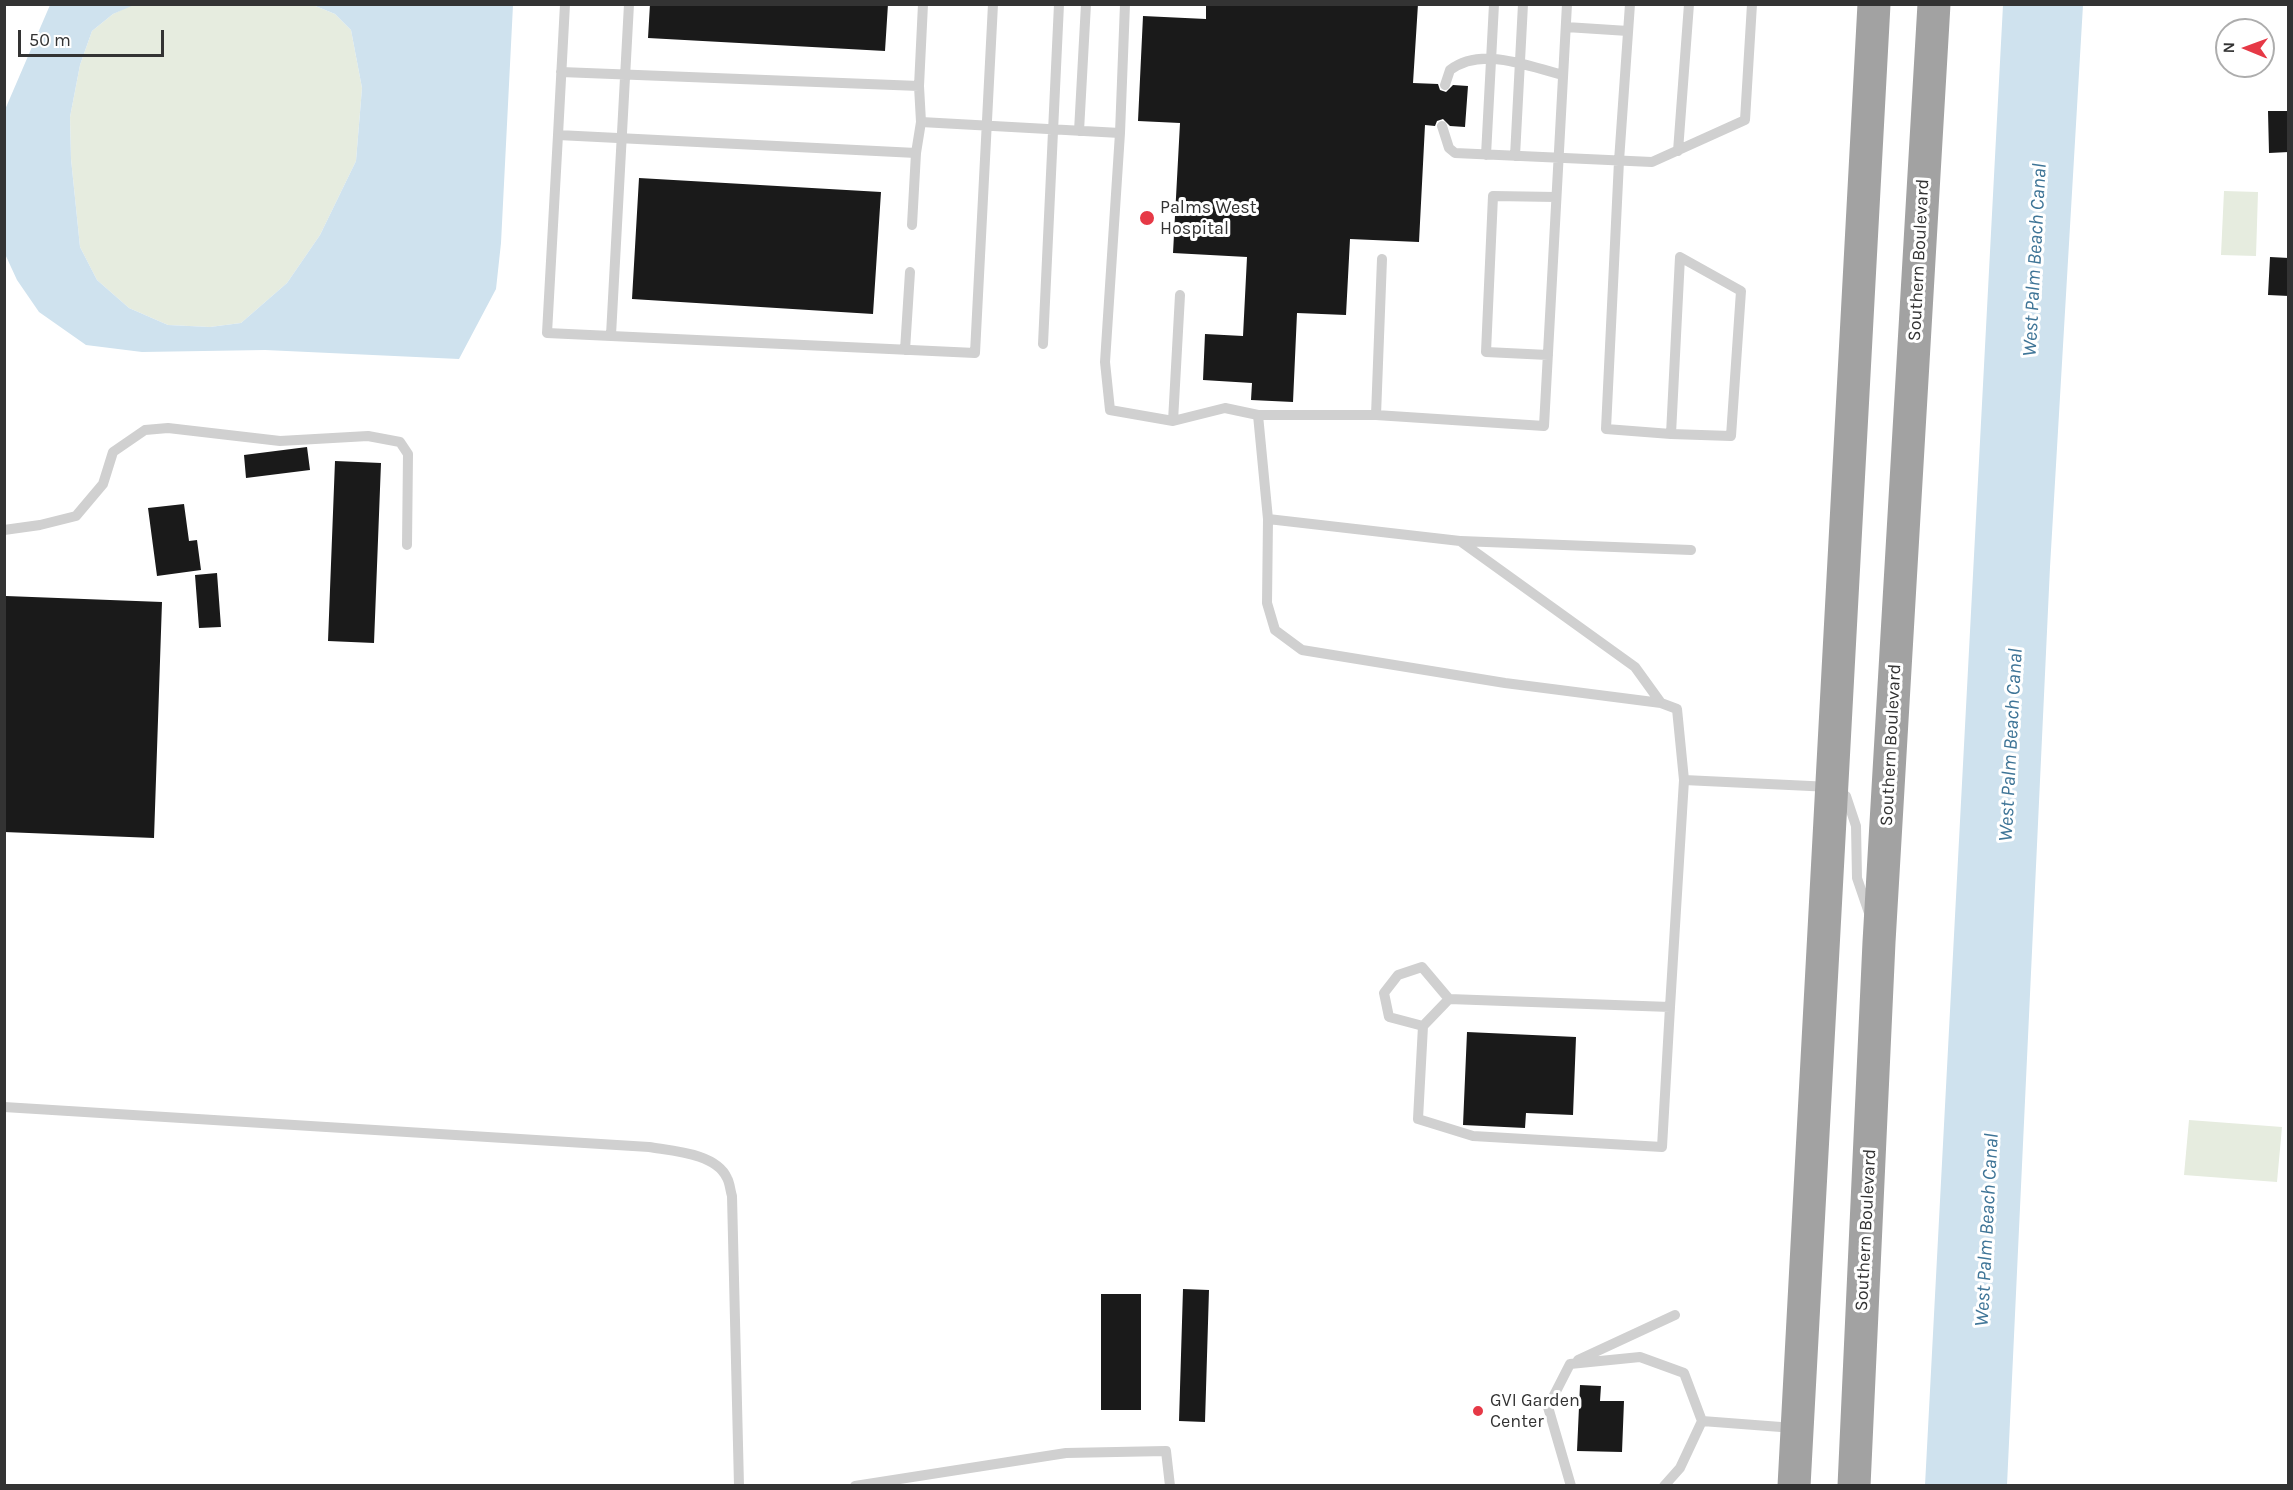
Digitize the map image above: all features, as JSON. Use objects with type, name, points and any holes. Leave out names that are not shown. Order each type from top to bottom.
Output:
[{"type":"highway","points":[[1794,1485],[1874,4]]},
{"type":"highway","name":"Southern Boulevard","points":[[1854,1485],[1879,942],[1934,4]]},
{"type":"lane","points":[[565,4],[547,333],[975,353],[993,4]]},
{"type":"lane","points":[[611,335],[629,4]]},
{"type":"lane","points":[[912,225],[916,153],[921,122],[919,86],[924,4]]},
{"type":"lane","points":[[1043,344],[1059,4]]},
{"type":"lane","points":[[1079,131],[1086,4]]},
{"type":"lane","points":[[1125,4],[1120,133],[1105,362],[1110,410],[1173,421],[1225,408],[1258,415],[1376,415],[1544,426],[1568,4]]},
{"type":"lane","points":[[1486,155],[1494,4]]},
{"type":"lane","points":[[1515,156],[1523,4]]},
{"type":"lane","points":[[1630,4],[1619,161],[1606,429],[1671,434],[1731,436],[1741,291],[1680,258],[1671,434]]},
{"type":"lane","points":[[1678,151],[1689,4]]},
{"type":"lane","points":[[1442,126],[1449,148],[1455,153],[1652,162],[1745,120],[1752,4]]},
{"type":"lane","points":[[1566,27],[1628,31]]},
{"type":"lane","points":[[1445,85],[1450,70],[1469,59],[1491,58],[1563,75]]},
{"type":"lane","points":[[561,72],[919,86]]},
{"type":"lane","points":[[921,122],[1120,133]]},
{"type":"lane","points":[[558,135],[916,153]]},
{"type":"lane","points":[[1548,355],[1485,352],[1492,207],[1493,196],[1556,197]]},
{"type":"lane","points":[[1376,415],[1382,259]]},
{"type":"lane","points":[[905,350],[910,272]]},
{"type":"lane","points":[[1173,421],[1180,295]]},
{"type":"lane","points":[[1258,415],[1268,519],[1267,603],[1275,630],[1302,650],[1505,683],[1661,703],[1677,709],[1684,780],[1662,1147],[1473,1136],[1418,1119],[1423,1026],[1449,999]]},
{"type":"lane","points":[[4,530],[40,525],[76,516],[103,484],[113,452],[145,430],[168,428],[280,441],[368,436],[400,442],[408,454],[407,545]]},
{"type":"lane","points":[[1268,519],[1461,542],[1691,550]]},
{"type":"lane","points":[[1461,542],[1635,667],[1661,703]]},
{"type":"lane","points":[[1684,780],[1831,787],[1846,796],[1856,826],[1857,878],[1879,942]]},
{"type":"lane","points":[[1423,1026],[1389,1017],[1384,993],[1398,975],[1422,967],[1449,999],[1670,1007]]},
{"type":"lane","points":[[4,1107],[649,1147],[682,1152],[710,1162],[727,1176],[732,1196],[739,1485]]},
{"type":"lane","points":[[1571,1485],[1548,1407],[1570,1364],[1675,1316]]},
{"type":"lane","points":[[1570,1364],[1640,1357],[1684,1373],[1702,1421],[1680,1468],[1664,1485]]},
{"type":"lane","points":[[1702,1421],[1797,1428]]},
{"type":"lane","points":[[855,1485],[1066,1453],[1166,1451],[1170,1485]]},
{"type":"shaded area","points":[[134,4],[313,5],[335,14],[351,30],[362,88],[356,161],[320,235],[287,283],[241,323],[210,327],[168,325],[129,308],[97,280],[80,247],[71,159],[70,117],[80,65],[92,31],[113,14]]},
{"type":"shaded area","points":[[2224,191],[2258,192],[2256,256],[2221,255]]},
{"type":"shaded area","points":[[2189,1120],[2282,1127],[2277,1182],[2184,1175]]},
{"type":"water","points":[[50,5],[134,5],[113,14],[92,31],[80,65],[70,117],[71,159],[80,247],[97,280],[129,308],[168,325],[210,327],[241,323],[287,283],[320,235],[356,161],[362,88],[351,30],[335,14],[313,5],[513,5],[501,243],[496,289],[459,359],[265,350],[142,352],[86,345],[39,312],[17,280],[5,254],[4,112]]},
{"type":"water","name":"West Palm Beach Canal","points":[[2003,5],[2083,5],[2050,567],[2007,1485],[1925,1485]]},
{"type":"building","points":[[650,4],[888,4],[885,51],[648,38]]},
{"type":"building","name":"Palms West Hospital","points":[[1206,4],[1418,4],[1413,83],[1438,84],[1440,90],[1446,92],[1453,85],[1468,86],[1465,127],[1450,126],[1443,119],[1437,121],[1435,126],[1425,125],[1419,242],[1350,239],[1346,315],[1297,313],[1293,402],[1251,400],[1252,383],[1203,380],[1205,334],[1243,336],[1247,257],[1173,253],[1180,123],[1138,121],[1143,16],[1206,19]]},
{"type":"building","points":[[2268,111],[2289,111],[2289,152],[2269,153]]},
{"type":"building","points":[[639,178],[881,192],[873,314],[632,299]]},
{"type":"building","points":[[2270,257],[2289,258],[2289,296],[2268,295]]},
{"type":"building","points":[[307,447],[310,470],[246,478],[244,455]]},
{"type":"building","points":[[335,461],[381,463],[374,643],[328,641]]},
{"type":"building","points":[[184,504],[189,541],[197,540],[201,570],[157,576],[148,508]]},
{"type":"building","points":[[217,573],[221,627],[199,628],[195,575]]},
{"type":"building","points":[[6,596],[162,602],[154,838],[4,832]]},
{"type":"building","points":[[1467,1032],[1576,1037],[1573,1115],[1526,1113],[1525,1128],[1463,1125]]},
{"type":"building","points":[[1183,1289],[1209,1290],[1205,1422],[1179,1421]]},
{"type":"building","points":[[1101,1294],[1141,1294],[1141,1410],[1101,1410]]},
{"type":"building","points":[[1580,1385],[1601,1386],[1600,1401],[1624,1401],[1622,1452],[1577,1451]]},
{"type":"place","name":"Palms West Hospital","points":[[1147,218]]},
{"type":"place","name":"GVI Garden Center","points":[[1478,1411]]}]
